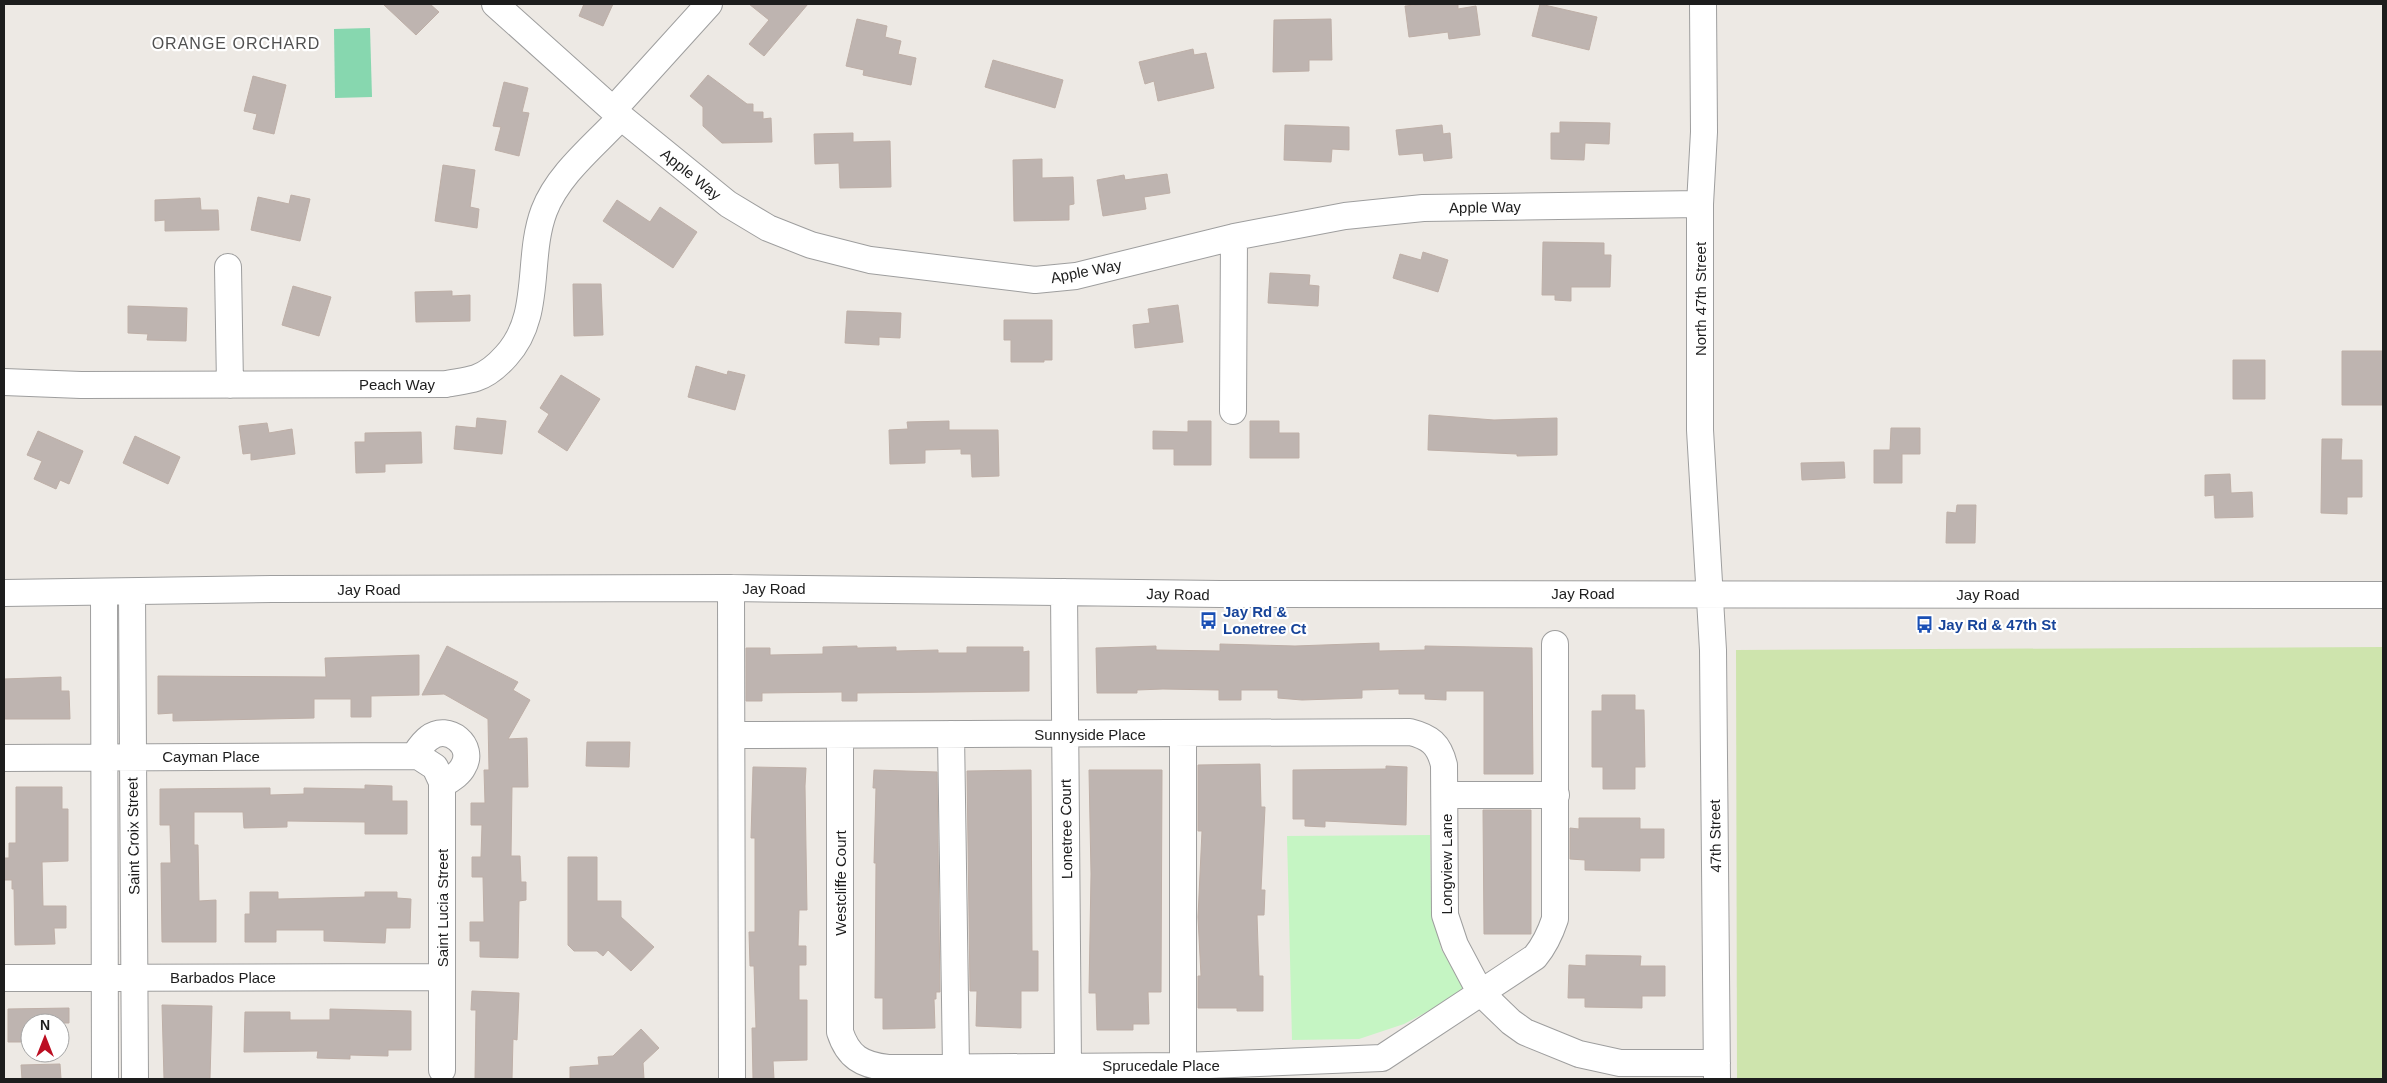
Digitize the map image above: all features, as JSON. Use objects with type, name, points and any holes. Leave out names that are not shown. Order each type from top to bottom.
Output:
[{"type":"street","name":"Apple Way","points":[[495,4],[617,114],[728,204],[768,228],[811,246],[870,260],[1035,280],[1076,276],[1234,237],[1345,216],[1423,208],[1700,204]]},
{"type":"street","name":"Peach Way","points":[[4,382],[81,385],[446,384],[476,378],[496,366],[518,344],[527,322],[537,238],[544,211],[556,187],[709,4]]},
{"type":"street","name":"North 47th Street","points":[[1703,4],[1704,132],[1700,204],[1700,430],[1710,593]]},
{"type":"street","points":[[1233,411],[1234,237]]},
{"type":"street","points":[[228,267],[230,385]]},
{"type":"street","points":[[731,588],[732,1079]]},
{"type":"street","name":"Jay Road","points":[[4,593],[731,588],[1220,594],[2383,595]]},
{"type":"street","name":"Saint Croix Street","points":[[132,592],[135,1079]]},
{"type":"street","name":"Lonetree Court","points":[[1064,592],[1068,1066]]},
{"type":"street","name":"Saint Croix Street","points":[[104,593],[105,1079]]},
{"type":"street","name":"47th Street","points":[[1710,593],[1713,650],[1717,1071]]},
{"type":"street","name":"Sprucedale Place","points":[[840,1032],[844,1046],[851,1054],[860,1062],[871,1066],[1183,1066],[1382,1058],[1461,1008],[1480,992],[1535,957],[1545,945],[1550,933],[1554,919],[1556,796],[1554,644]]},
{"type":"street","name":"Sunnyside Place","points":[[744,734],[1065,735],[1410,732],[1423,736],[1435,743]]},
{"type":"street","points":[[416,756],[429,738],[437,734],[446,733],[461,741],[466,750],[466,759],[463,767],[442,786]]},
{"type":"street","points":[[951,734],[956,1067]]},
{"type":"street","points":[[1183,734],[1183,1066]]},
{"type":"street","name":"Westcliffe Court","points":[[840,735],[840,1032]]},
{"type":"street","name":"Longview Lane","points":[[1435,743],[1441,753],[1444,765],[1446,795],[1445,915],[1455,944],[1480,992],[1526,1032],[1579,1054],[1620,1063],[1717,1071]]},
{"type":"street","name":"Cayman Place","points":[[4,758],[105,756],[416,756]]},
{"type":"street","name":"Saint Lucia Street","points":[[416,756],[435,767],[442,786],[442,1070]]},
{"type":"street","points":[[1446,795],[1556,796]]},
{"type":"street","name":"Barbados Place","points":[[4,978],[442,977]]},
{"type":"green space","points":[[370,28],[372,97],[335,98],[334,29]]},
{"type":"green space","points":[[2383,647],[2383,1079],[1737,1079],[1736,650]]},
{"type":"green space","points":[[1430,835],[1431,898],[1441,949],[1466,991],[1404,1024],[1359,1039],[1292,1040],[1287,836]]},
{"type":"building","points":[[383,4],[430,4],[439,12],[416,35]]},
{"type":"building","points":[[584,4],[613,4],[603,26],[579,16]]},
{"type":"building","points":[[749,4],[808,4],[764,56],[749,44],[769,20]]},
{"type":"building","points":[[1458,4],[1458,9],[1476,6],[1480,35],[1449,39],[1448,32],[1409,37],[1405,6]]},
{"type":"building","points":[[1540,4],[1597,17],[1589,50],[1532,36]]},
{"type":"building","points":[[857,19],[887,26],[885,37],[901,41],[898,54],[916,58],[911,85],[863,75],[864,70],[846,66]]},
{"type":"building","points":[[1331,19],[1332,60],[1309,60],[1309,71],[1273,72],[1274,20]]},
{"type":"building","points":[[1193,49],[1194,55],[1206,53],[1214,88],[1158,101],[1154,81],[1145,84],[1139,62]]},
{"type":"building","points":[[993,60],[1063,80],[1055,108],[985,87]]},
{"type":"building","points":[[708,75],[747,104],[753,104],[753,112],[763,112],[763,119],[771,118],[772,142],[722,143],[703,126],[703,107],[690,96]]},
{"type":"building","points":[[253,76],[286,85],[274,134],[253,129],[257,114],[244,111]]},
{"type":"building","points":[[504,82],[528,88],[522,112],[529,113],[519,156],[495,150],[501,127],[493,126]]},
{"type":"building","points":[[1560,122],[1610,123],[1609,144],[1585,143],[1584,160],[1551,159],[1551,133],[1560,133]]},
{"type":"building","points":[[1285,125],[1349,127],[1349,150],[1332,149],[1331,162],[1284,160]]},
{"type":"building","points":[[1442,125],[1443,134],[1450,133],[1452,158],[1424,161],[1423,153],[1399,155],[1396,130]]},
{"type":"building","points":[[853,133],[853,142],[890,141],[891,187],[840,188],[839,163],[815,164],[814,134]]},
{"type":"building","points":[[1042,159],[1042,178],[1073,177],[1074,204],[1069,205],[1069,220],[1014,221],[1013,160]]},
{"type":"building","points":[[443,165],[475,170],[470,207],[479,209],[477,228],[435,221]]},
{"type":"building","points":[[1167,174],[1170,193],[1144,197],[1146,209],[1103,216],[1097,180],[1124,175],[1125,180]]},
{"type":"building","points":[[291,195],[310,199],[300,241],[251,230],[258,197],[289,204]]},
{"type":"building","points":[[200,198],[201,210],[218,210],[219,230],[165,231],[165,220],[155,221],[155,200]]},
{"type":"building","points":[[617,200],[650,222],[660,207],[697,232],[673,268],[603,221]]},
{"type":"building","points":[[1543,242],[1604,243],[1604,255],[1611,255],[1610,287],[1571,287],[1571,301],[1555,300],[1555,295],[1542,295]]},
{"type":"building","points":[[1423,252],[1448,260],[1438,292],[1393,278],[1400,254],[1421,260]]},
{"type":"building","points":[[1270,273],[1310,275],[1309,285],[1319,286],[1318,306],[1268,303]]},
{"type":"building","points":[[573,284],[601,284],[603,335],[574,336]]},
{"type":"building","points":[[293,286],[331,297],[319,336],[282,325]]},
{"type":"building","points":[[452,291],[452,296],[470,295],[470,321],[416,322],[415,292]]},
{"type":"building","points":[[1178,305],[1183,342],[1135,348],[1133,325],[1150,323],[1148,309]]},
{"type":"building","points":[[128,306],[187,308],[186,341],[147,340],[148,334],[128,333]]},
{"type":"building","points":[[847,311],[901,313],[900,338],[879,337],[879,345],[845,343]]},
{"type":"building","points":[[1004,320],[1052,320],[1052,360],[1044,360],[1044,362],[1011,362],[1011,340],[1004,340]]},
{"type":"building","points":[[2342,351],[2383,351],[2383,405],[2342,405]]},
{"type":"building","points":[[2233,360],[2265,360],[2265,399],[2233,399]]},
{"type":"building","points":[[696,366],[727,375],[728,371],[745,375],[735,410],[688,397]]},
{"type":"building","points":[[561,375],[600,399],[567,451],[538,432],[549,414],[540,408]]},
{"type":"building","points":[[1429,415],[1494,420],[1557,418],[1557,455],[1517,456],[1517,454],[1428,450]]},
{"type":"building","points":[[477,418],[506,421],[502,454],[454,449],[456,426],[476,428]]},
{"type":"building","points":[[949,421],[949,430],[998,430],[999,476],[972,477],[971,454],[961,454],[961,449],[925,450],[925,463],[890,464],[889,430],[908,429],[907,422]]},
{"type":"building","points":[[1188,421],[1211,421],[1211,465],[1174,465],[1174,449],[1153,449],[1153,431],[1188,432]]},
{"type":"building","points":[[1250,421],[1279,421],[1279,433],[1299,433],[1299,458],[1250,458]]},
{"type":"building","points":[[267,423],[269,433],[292,429],[295,454],[251,460],[251,453],[243,454],[239,426]]},
{"type":"building","points":[[1891,428],[1920,428],[1920,454],[1902,454],[1902,483],[1874,483],[1874,450],[1890,450]]},
{"type":"building","points":[[38,431],[83,451],[69,484],[60,480],[56,489],[34,479],[42,461],[27,455]]},
{"type":"building","points":[[421,432],[422,463],[385,464],[385,472],[356,473],[355,442],[365,442],[365,433]]},
{"type":"building","points":[[135,436],[180,457],[168,484],[123,463]]},
{"type":"building","points":[[2322,439],[2342,439],[2341,460],[2362,460],[2362,497],[2347,497],[2347,514],[2321,513]]},
{"type":"building","points":[[1844,462],[1845,478],[1802,480],[1801,463]]},
{"type":"building","points":[[2230,474],[2231,493],[2252,492],[2253,517],[2215,518],[2214,495],[2205,496],[2205,475]]},
{"type":"building","points":[[1957,505],[1976,505],[1975,543],[1946,543],[1947,512],[1956,513]]},
{"type":"building","points":[[1379,643],[1379,651],[1425,650],[1425,646],[1532,648],[1533,774],[1484,774],[1484,691],[1446,691],[1446,700],[1425,699],[1425,694],[1399,694],[1399,689],[1362,690],[1362,698],[1302,700],[1278,698],[1278,690],[1241,690],[1241,700],[1219,700],[1219,690],[1163,689],[1137,690],[1137,693],[1097,693],[1096,648],[1156,646],[1156,650],[1220,651],[1220,644],[1295,646]]},
{"type":"building","points":[[447,646],[518,682],[513,690],[530,700],[508,739],[527,738],[528,787],[512,787],[511,856],[520,856],[521,882],[526,882],[526,900],[519,901],[518,958],[480,957],[480,941],[470,941],[470,922],[484,922],[483,877],[472,877],[472,857],[481,857],[482,825],[471,825],[471,803],[485,803],[484,770],[489,770],[488,719],[444,694],[422,695]]},
{"type":"building","points":[[857,646],[857,648],[896,647],[896,651],[938,650],[938,653],[967,653],[967,647],[1023,647],[1023,652],[1029,651],[1029,691],[857,693],[857,701],[842,701],[842,692],[762,693],[762,701],[746,701],[746,648],[770,648],[770,655],[823,654],[823,647]]},
{"type":"building","points":[[419,655],[419,695],[371,696],[371,717],[351,717],[351,699],[314,699],[314,718],[173,721],[173,713],[158,714],[158,676],[326,677],[325,658]]},
{"type":"building","points":[[61,677],[61,691],[69,691],[70,719],[4,719],[4,679]]},
{"type":"building","points":[[1602,695],[1635,695],[1635,710],[1644,710],[1645,767],[1635,767],[1635,789],[1603,789],[1603,767],[1592,767],[1592,711],[1602,711]]},
{"type":"building","points":[[587,742],[630,742],[629,767],[586,766]]},
{"type":"building","points":[[1260,764],[1261,807],[1265,807],[1261,890],[1265,890],[1264,915],[1257,915],[1259,976],[1263,976],[1263,1011],[1237,1011],[1237,1008],[1198,1008],[1198,976],[1201,976],[1198,917],[1202,831],[1198,831],[1198,765]]},
{"type":"building","points":[[1386,766],[1407,767],[1406,825],[1325,821],[1325,827],[1305,826],[1305,819],[1293,819],[1293,770],[1386,769]]},
{"type":"building","points":[[753,767],[806,768],[807,910],[799,910],[798,946],[806,946],[806,965],[799,965],[799,1000],[807,1000],[807,1060],[773,1061],[774,1079],[753,1079],[752,1028],[756,1028],[754,966],[750,966],[749,932],[755,932],[755,838],[751,838]]},
{"type":"building","points":[[874,770],[937,772],[940,992],[936,992],[936,999],[934,999],[935,1028],[883,1029],[883,998],[875,998],[876,863],[874,863],[876,788],[873,788]]},
{"type":"building","points":[[1031,770],[1032,951],[1038,951],[1038,991],[1021,991],[1021,1028],[976,1026],[977,991],[970,991],[967,771]]},
{"type":"building","points":[[1089,770],[1162,770],[1161,992],[1148,992],[1149,1024],[1133,1024],[1133,1030],[1097,1030],[1096,993],[1089,993],[1091,874]]},
{"type":"building","points":[[365,785],[392,786],[392,801],[407,801],[407,834],[365,834],[365,822],[287,821],[287,827],[244,828],[243,812],[194,812],[194,845],[198,845],[199,901],[216,900],[216,942],[162,942],[161,863],[171,863],[170,825],[160,825],[160,789],[270,788],[270,795],[304,794],[304,788],[365,789]]},
{"type":"building","points":[[16,787],[62,787],[62,809],[68,809],[68,861],[42,862],[43,906],[66,906],[66,928],[54,928],[55,944],[15,945],[14,889],[12,889],[12,880],[4,880],[4,858],[9,858],[9,843],[16,843]]},
{"type":"building","points":[[1483,810],[1531,810],[1531,934],[1484,934]]},
{"type":"building","points":[[1579,818],[1640,818],[1640,829],[1664,829],[1664,858],[1640,858],[1640,871],[1585,870],[1585,860],[1570,859],[1570,828],[1579,829]]},
{"type":"building","points":[[568,857],[597,857],[597,901],[621,901],[621,917],[654,947],[631,971],[608,950],[603,956],[597,951],[574,951],[568,945]]},
{"type":"building","points":[[250,892],[278,892],[278,899],[365,897],[365,892],[397,892],[397,898],[411,899],[410,928],[386,928],[385,943],[324,941],[324,930],[276,930],[276,942],[245,942],[245,914],[250,914]]},
{"type":"building","points":[[1586,955],[1641,956],[1640,966],[1665,966],[1665,996],[1642,996],[1642,1008],[1585,1007],[1585,998],[1568,998],[1569,965],[1586,966]]},
{"type":"building","points":[[472,991],[519,993],[517,1040],[513,1039],[512,1079],[475,1079],[476,1010],[471,1010]]},
{"type":"building","points":[[162,1005],[212,1006],[210,1079],[164,1079]]},
{"type":"building","points":[[69,1008],[69,1013],[20,1013],[20,1042],[8,1042],[8,1009]]},
{"type":"building","points":[[330,1009],[411,1011],[411,1050],[388,1050],[388,1056],[350,1055],[350,1059],[317,1058],[318,1051],[244,1052],[245,1012],[290,1012],[290,1020],[330,1020]]},
{"type":"building","points":[[641,1029],[659,1048],[643,1063],[644,1079],[570,1079],[570,1067],[599,1065],[598,1057],[613,1056]]},
{"type":"building","points":[[60,1064],[61,1079],[22,1079],[21,1065]]},
{"type":"place","name":"Jay Rd & Lonetree Ct","points":[[1209,620]]},
{"type":"place","name":"Jay Rd & 47th St","points":[[1924,624]]},
{"type":"district","name":"ORANGE ORCHARD","points":[[236,43]]}]
